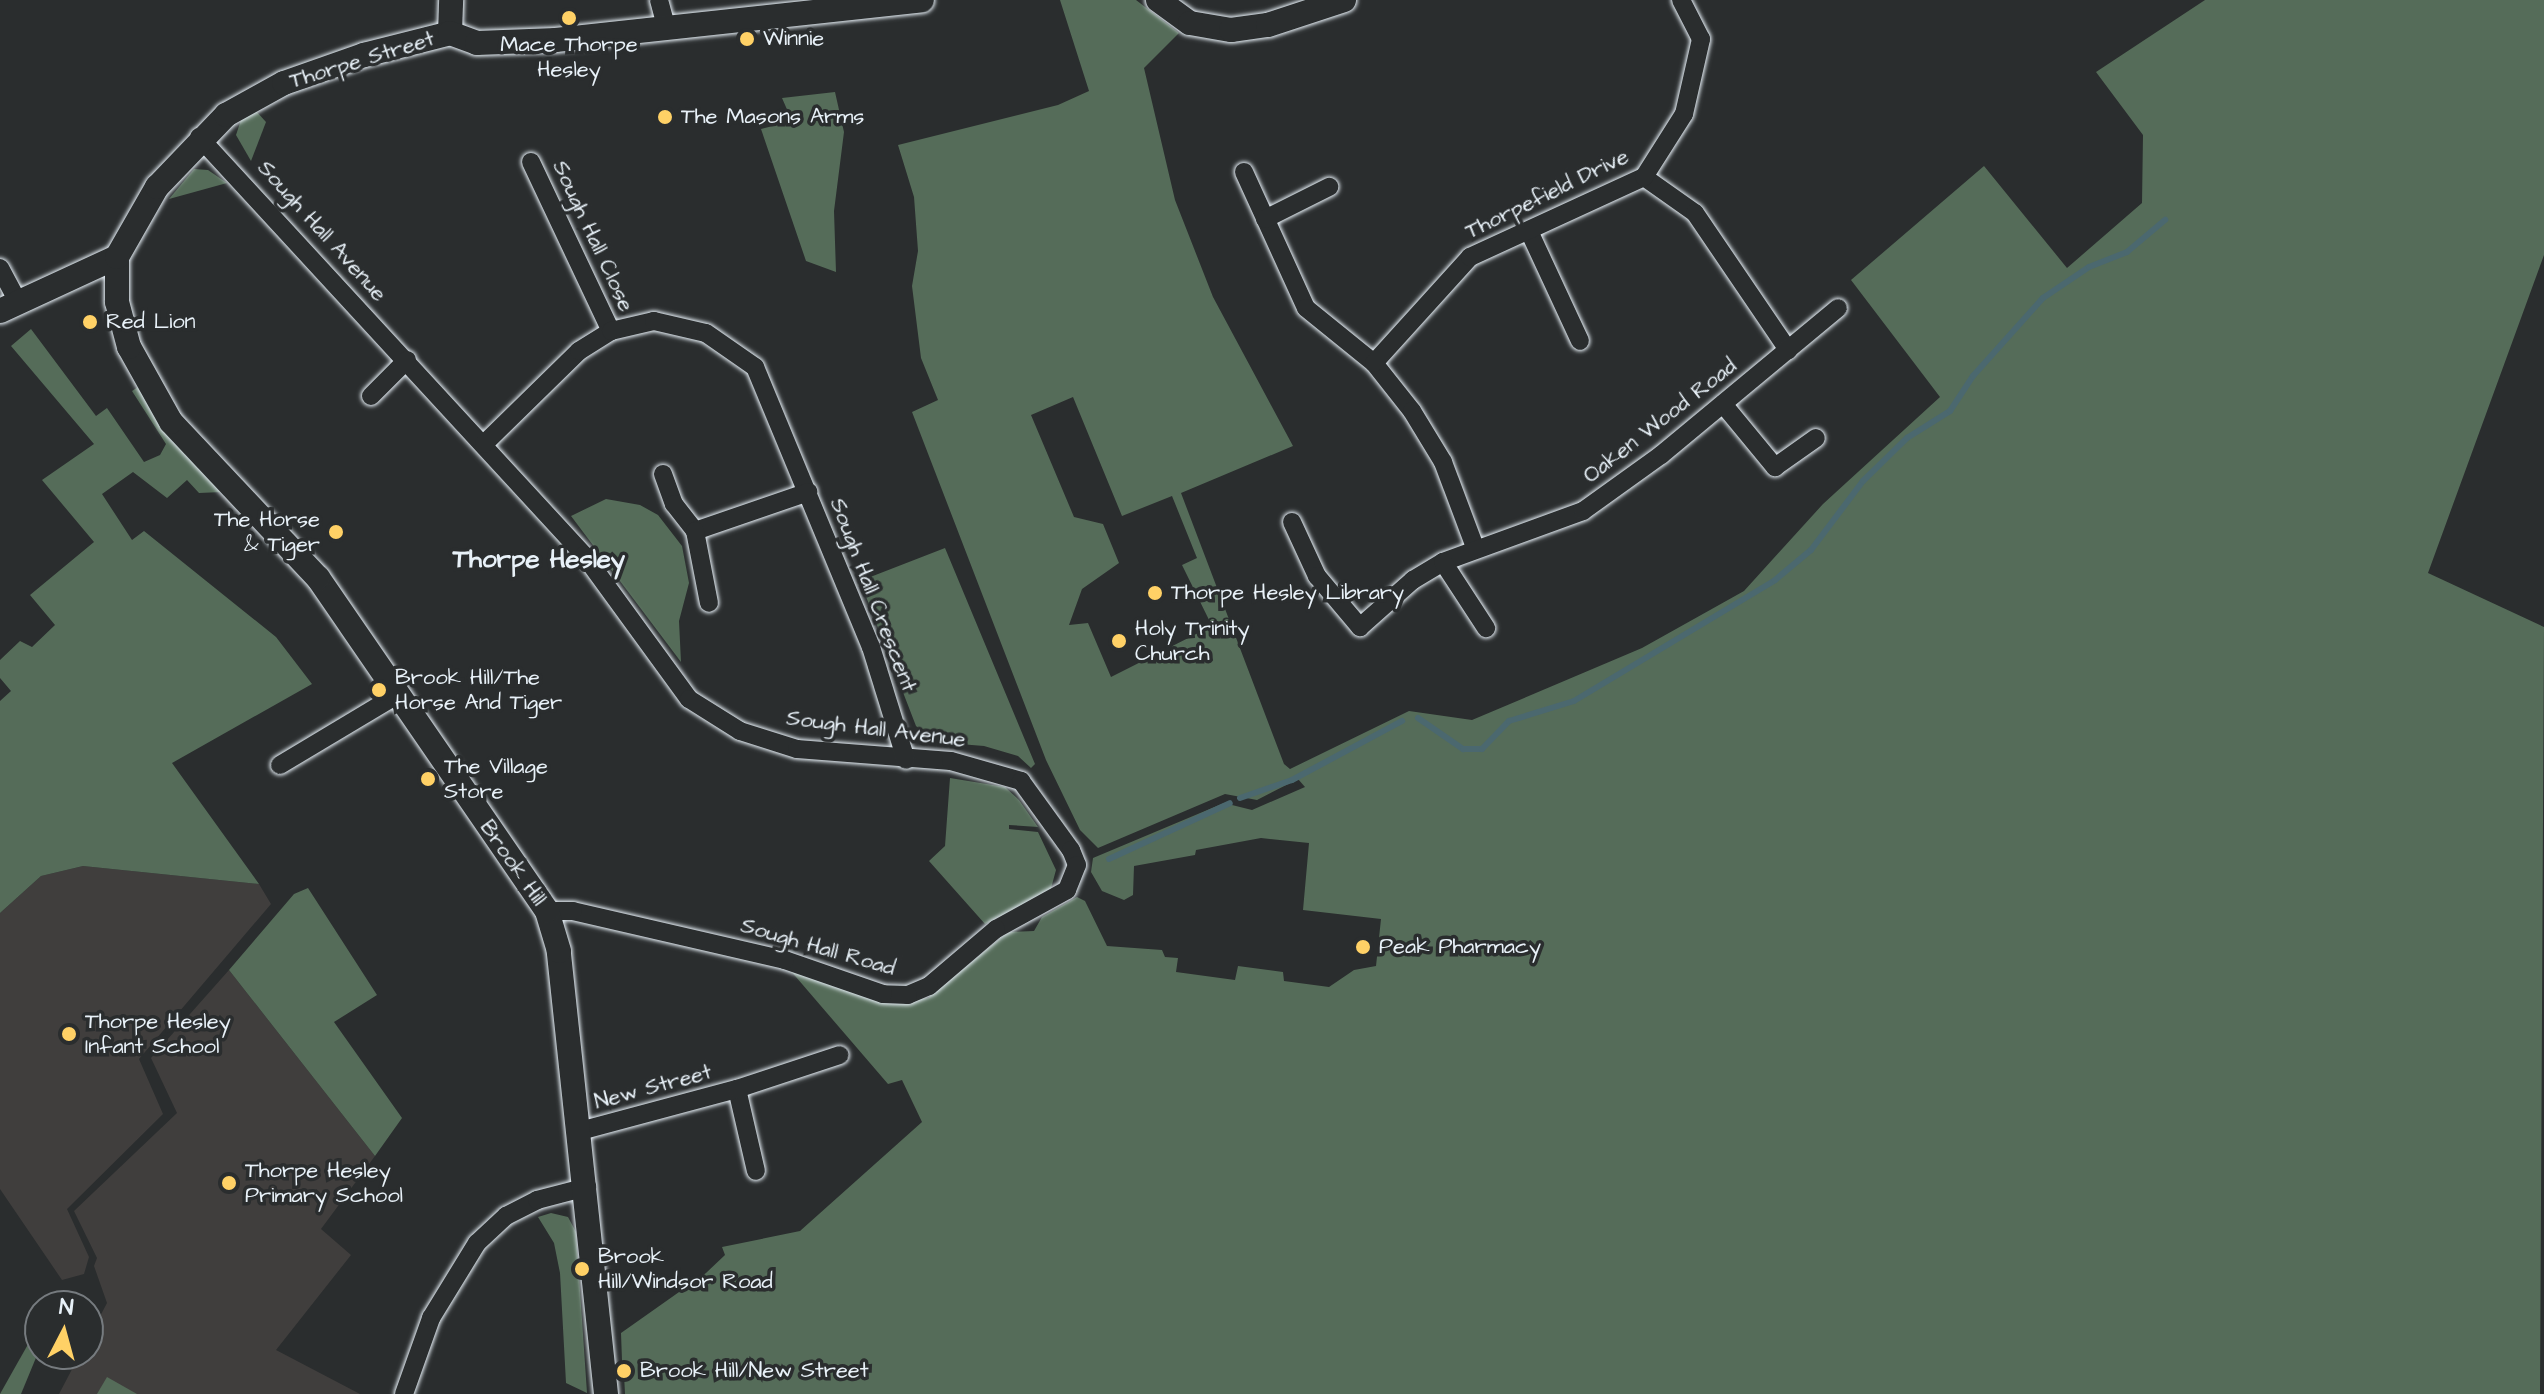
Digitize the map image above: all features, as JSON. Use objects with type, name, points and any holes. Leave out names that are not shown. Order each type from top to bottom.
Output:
[{"type":"main road","points":[[450,33],[451,0]]},
{"type":"main road","name":"Thorpe Street","points":[[117,257],[141,209],[199,137],[226,115],[284,83],[450,33],[477,43],[667,29],[922,0]]},
{"type":"main road","points":[[1158,0],[1190,23],[1231,30],[1268,25],[1344,0]]},
{"type":"main road","points":[[9,306],[117,257]]},
{"type":"main road","name":"Brook Hill","points":[[117,257],[117,302],[129,347],[171,422],[318,578],[547,911],[559,951],[587,1187],[606,1394]]},
{"type":"street","points":[[659,0],[667,29]]},
{"type":"street","name":"Thorpefield Drive","points":[[1374,363],[1470,257],[1644,177],[1684,114],[1701,39],[1681,0]]},
{"type":"street","name":"Sough Hall Avenue","points":[[199,137],[584,555],[689,699],[740,731],[797,749],[962,763],[1021,781],[1071,850],[1077,865]]},
{"type":"street","name":"Sough Hall Close","points":[[531,162],[611,331]]},
{"type":"street","points":[[1244,172],[1306,308],[1374,363],[1443,462],[1475,547]]},
{"type":"street","points":[[1644,177],[1695,213],[1788,350]]},
{"type":"street","points":[[1265,219],[1329,187]]},
{"type":"street","points":[[1529,231],[1580,341]]},
{"type":"street","points":[[0,268],[9,306]]},
{"type":"street","name":"Oaken Wood Road","points":[[1292,522],[1317,576],[1360,627],[1413,580],[1443,562],[1475,547],[1583,511],[1723,404],[1838,308]]},
{"type":"street","name":"Sough Hall Crescent","points":[[484,444],[579,351],[611,331],[654,321],[706,333],[755,367],[871,647],[906,760]]},
{"type":"street","points":[[371,396],[407,360]]},
{"type":"street","points":[[1723,404],[1775,467],[1816,438]]},
{"type":"street","points":[[663,474],[674,504],[695,531],[709,603]]},
{"type":"street","name":"Sough Hall Crescent","points":[[695,531],[808,492]]},
{"type":"street","points":[[1443,562],[1486,628]]},
{"type":"street","points":[[280,765],[397,695]]},
{"type":"street","name":"Sough Hall Road","points":[[547,911],[573,911],[785,960],[883,994],[908,995],[929,986],[996,929],[1067,890],[1077,865]]},
{"type":"street","name":"New Street","points":[[580,1131],[737,1089],[840,1055]]},
{"type":"street","name":"New Street","points":[[737,1089],[756,1171]]},
{"type":"street","points":[[404,1394],[431,1318],[477,1243],[506,1216],[537,1200],[587,1187]]},
{"type":"shaded area","points":[[83,866],[259,884],[271,904],[139,1059],[163,1114],[67,1209],[89,1257],[84,1274],[62,1280],[0,1189],[0,913],[41,876]]},
{"type":"shaded area","name":"Thorpe Hesley Primary School","points":[[229,970],[375,1156],[321,1229],[351,1255],[276,1350],[360,1394],[59,1394],[72,1370],[104,1370],[104,1309],[107,1303],[94,1266],[97,1258],[74,1211],[177,1113],[151,1058]]},
{"type":"green space","points":[[1060,0],[1136,0],[1179,33],[1144,68],[1175,200],[1213,297],[1293,446],[1181,493],[1284,764],[1290,769],[1409,711],[1472,720],[1642,648],[1744,591],[1823,504],[1940,397],[1851,280],[1984,166],[2067,268],[2142,203],[2143,135],[2096,72],[2205,0],[2544,0],[2544,255],[2428,573],[2544,627],[2540,1394],[625,1394],[624,1375],[629,1374],[628,1361],[622,1361],[621,1333],[706,1273],[725,1255],[722,1247],[800,1231],[922,1122],[902,1080],[888,1084],[790,970],[908,1001],[928,998],[1008,932],[1034,931],[1042,917],[1077,897],[1085,901],[1107,946],[1162,950],[1165,957],[1178,958],[1176,972],[1235,980],[1238,966],[1283,972],[1284,981],[1329,987],[1354,970],[1376,966],[1381,919],[1303,910],[1309,843],[1261,838],[1196,850],[1195,855],[1134,866],[1133,895],[1124,900],[1102,891],[1091,872],[1093,858],[1224,803],[1252,810],[1305,787],[1298,779],[1257,800],[1225,794],[1098,848],[1080,830],[1046,760],[912,412],[938,400],[921,358],[912,286],[918,251],[914,197],[898,145],[1058,105],[1089,91]],"holes":[[[1073,397],[1122,516],[1172,496],[1197,558],[1182,565],[1212,626],[1111,677],[1088,623],[1069,625],[1082,589],[1119,563],[1103,524],[1074,517],[1031,415]]]},
{"type":"green space","points":[[835,92],[844,132],[834,211],[836,272],[806,261],[761,129],[792,121],[782,98]]},
{"type":"green space","points":[[256,111],[266,122],[251,161],[236,135],[241,120]]},
{"type":"green space","points":[[194,169],[208,170],[227,183],[169,199]]},
{"type":"green space","points":[[31,329],[96,416],[107,408],[144,462],[160,455],[166,444],[132,391],[141,385],[222,492],[199,493],[187,480],[167,498],[133,472],[102,494],[132,540],[144,531],[276,637],[312,684],[172,763],[259,884],[83,866],[41,876],[0,913],[0,701],[11,691],[0,678],[0,660],[20,641],[32,647],[55,625],[30,595],[94,542],[42,480],[94,444],[11,346]]},
{"type":"green space","points":[[606,499],[640,505],[658,515],[682,546],[689,583],[679,621],[681,662],[571,516]]},
{"type":"green space","points":[[945,548],[1035,764],[1031,768],[1018,756],[984,746],[935,742],[916,726],[860,581]]},
{"type":"green space","points":[[950,778],[1005,787],[1019,800],[1038,827],[1009,825],[1009,829],[1038,832],[1056,870],[1050,892],[985,924],[929,861],[945,846]]},
{"type":"green space","points":[[308,888],[377,995],[334,1022],[402,1118],[375,1156],[229,970],[294,894]]},
{"type":"green space","points":[[551,1213],[568,1217],[576,1232],[587,1393],[566,1383],[560,1273],[554,1243],[538,1217]]},
{"type":"green space","points":[[24,1351],[24,1370],[31,1370],[21,1394],[0,1394]]},
{"type":"green space","points":[[107,1377],[137,1394],[97,1394]]},
{"type":"waterway","points":[[1418,718],[1463,749],[1482,749],[1509,721],[1574,701],[1775,580],[1811,550],[1863,481],[1907,438],[1950,411],[1973,376],[2043,298],[2089,267],[2127,252],[2165,220]]},
{"type":"waterway","points":[[1240,798],[1292,780],[1402,721]]},
{"type":"waterway","points":[[1109,859],[1230,803]]},
{"type":"place","name":"Mace Thorpe Hesley","points":[[569,18]]},
{"type":"place","name":"Winnie","points":[[747,39]]},
{"type":"place","name":"The Masons Arms","points":[[665,117]]},
{"type":"place","name":"Red Lion","points":[[90,322]]},
{"type":"place","name":"The Horse & Tiger","points":[[336,532]]},
{"type":"place","name":"Thorpe Hesley Library","points":[[1155,593]]},
{"type":"place","name":"Holy Trinity Church","points":[[1119,641]]},
{"type":"place","name":"Brook Hill/The Horse And Tiger","points":[[379,690]]},
{"type":"place","name":"The Village Store","points":[[428,779]]},
{"type":"place","name":"Peak Pharmacy","points":[[1363,947]]},
{"type":"place","name":"Thorpe Hesley Infant School","points":[[69,1034]]},
{"type":"place","name":"Thorpe Hesley Primary School","points":[[229,1183]]},
{"type":"place","name":"Brook Hill/Windsor Road","points":[[582,1269]]},
{"type":"place","name":"Brook Hill/New Street","points":[[624,1371]]},
{"type":"district","name":"Thorpe Hesley","points":[[539,560]]}]
